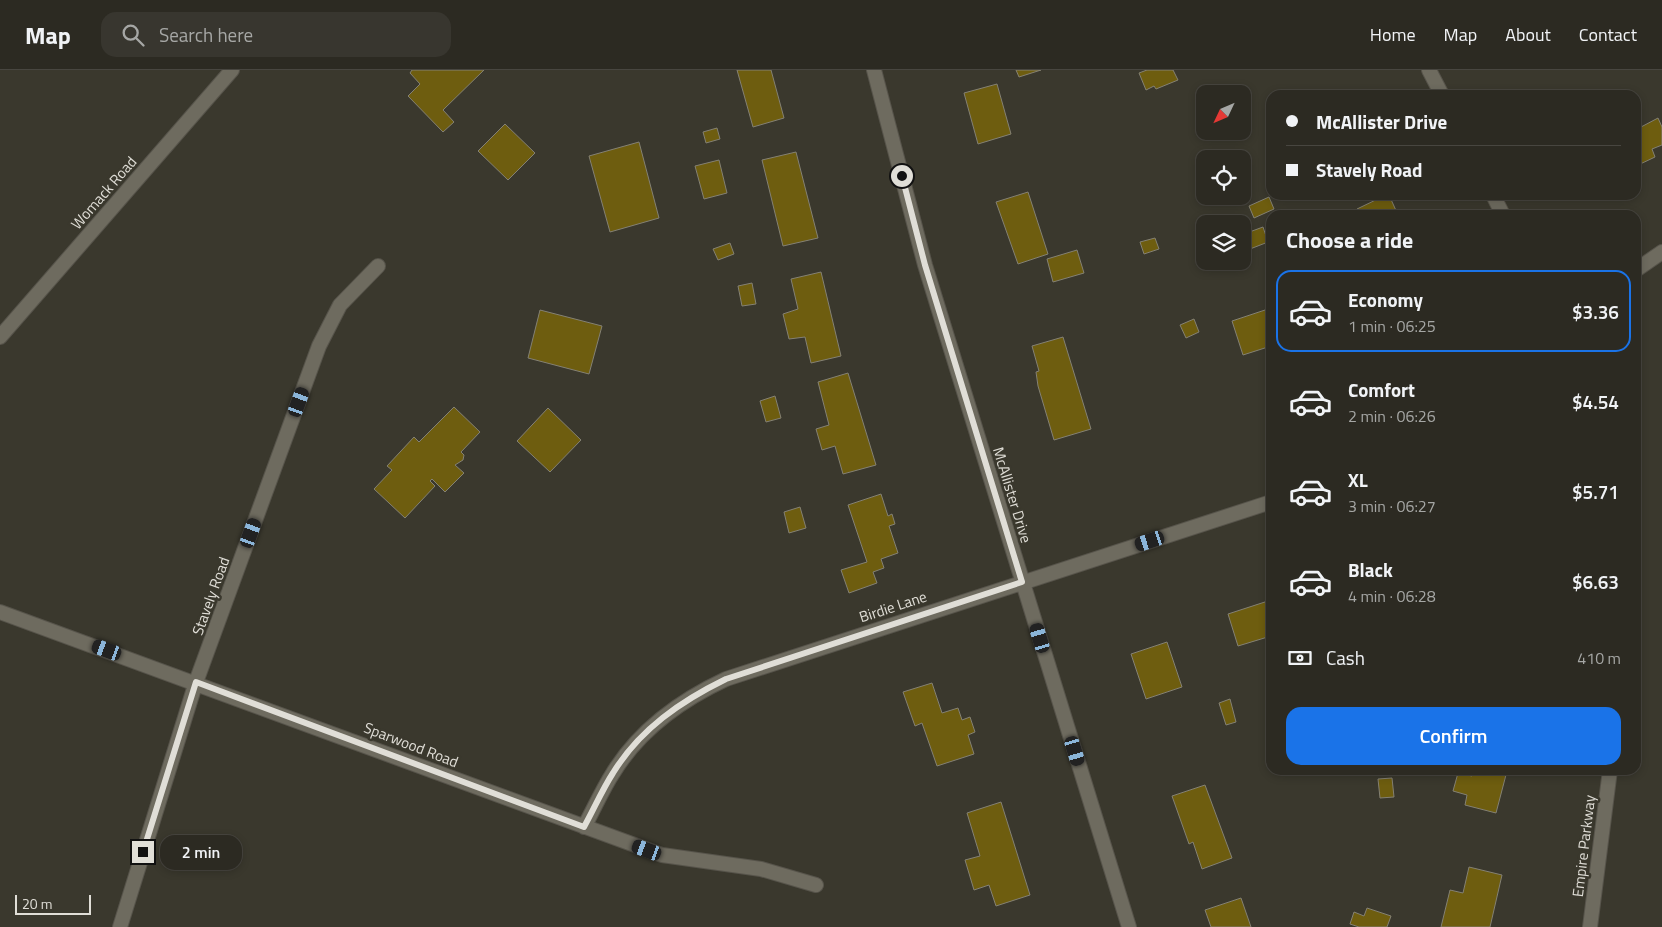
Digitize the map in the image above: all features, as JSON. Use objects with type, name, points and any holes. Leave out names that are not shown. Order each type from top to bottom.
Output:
[{"type":"street","name":"Womack Road","points":[[0,337],[232,70]]},
{"type":"street","name":"McAllister Drive","points":[[874,70],[925,265],[1129,927]]},
{"type":"street","points":[[1430,70],[1440,90]]},
{"type":"street","points":[[1641,267],[1662,252]]},
{"type":"street","name":"Stavely Road","points":[[120,927],[196,682],[319,346],[340,305],[378,266]]},
{"type":"street","name":"Birdie Lane","points":[[584,827],[613,773],[628,751],[669,711],[695,694],[726,679],[1266,504]]},
{"type":"street","name":"Sparwood Road","points":[[0,612],[196,682],[662,855],[761,869],[816,885]]},
{"type":"street","name":"Empire Parkway","points":[[1590,927],[1609,775]]},
{"type":"building","points":[[412,70],[484,70],[443,110],[454,122],[443,132],[408,96],[420,84],[410,73]]},
{"type":"building","points":[[737,70],[771,70],[784,118],[753,127]]},
{"type":"building","points":[[1016,70],[1041,70],[1019,77]]},
{"type":"building","points":[[1147,70],[1173,70],[1178,80],[1156,89],[1154,86],[1146,90],[1139,73]]},
{"type":"building","points":[[997,84],[1011,134],[978,144],[964,93]]},
{"type":"building","points":[[1658,118],[1662,127],[1662,145],[1652,149],[1655,157],[1641,164],[1641,127]]},
{"type":"building","points":[[505,124],[535,153],[508,180],[478,151]]},
{"type":"building","points":[[717,128],[720,139],[706,143],[703,132]]},
{"type":"building","points":[[639,142],[659,218],[610,232],[589,156]]},
{"type":"building","points":[[796,152],[818,238],[783,246],[762,160]]},
{"type":"building","points":[[719,160],[727,193],[704,199],[695,166]]},
{"type":"building","points":[[1028,192],[1048,254],[1018,264],[996,202]]},
{"type":"building","points":[[1266,198],[1266,200],[1270,200],[1274,209],[1266,210],[1266,213],[1254,218],[1249,206]]},
{"type":"building","points":[[1376,200],[1391,200],[1396,210],[1358,210]]},
{"type":"building","points":[[1263,227],[1266,243],[1251,249],[1251,231]]},
{"type":"building","points":[[1155,238],[1159,249],[1144,254],[1140,242]]},
{"type":"building","points":[[730,243],[734,254],[718,260],[713,249]]},
{"type":"building","points":[[1077,250],[1084,273],[1053,282],[1047,259]]},
{"type":"building","points":[[821,272],[841,356],[811,363],[805,337],[789,339],[783,314],[798,309],[791,279]]},
{"type":"building","points":[[752,283],[756,304],[742,306],[738,286]]},
{"type":"building","points":[[540,310],[602,326],[589,374],[528,358]]},
{"type":"building","points":[[1266,310],[1266,348],[1243,355],[1232,321]]},
{"type":"building","points":[[1194,319],[1199,332],[1186,338],[1180,325]]},
{"type":"building","points":[[1063,337],[1091,429],[1054,440],[1038,386],[1036,372],[1039,371],[1032,346]]},
{"type":"building","points":[[848,373],[876,465],[843,474],[835,446],[822,450],[816,429],[829,425],[818,382]]},
{"type":"building","points":[[775,396],[781,418],[766,422],[760,401]]},
{"type":"building","points":[[454,407],[480,432],[461,452],[464,455],[463,460],[455,465],[464,473],[445,492],[432,479],[430,481],[435,486],[405,518],[374,489],[392,470],[387,466],[414,437],[419,442]]},
{"type":"building","points":[[548,408],[581,440],[550,472],[517,441]]},
{"type":"building","points":[[881,494],[888,516],[892,514],[895,524],[889,526],[898,553],[881,559],[884,568],[873,572],[877,583],[849,593],[841,570],[867,562],[848,505]]},
{"type":"building","points":[[800,507],[806,528],[789,533],[784,512]]},
{"type":"building","points":[[1266,602],[1266,638],[1238,646],[1228,614]]},
{"type":"building","points":[[1167,642],[1182,687],[1146,699],[1131,654]]},
{"type":"building","points":[[932,683],[942,713],[958,708],[962,720],[970,717],[975,732],[968,735],[974,754],[937,766],[922,723],[915,726],[903,692]]},
{"type":"building","points":[[1230,699],[1236,722],[1226,725],[1219,703]]},
{"type":"building","points":[[1457,775],[1506,775],[1496,813],[1465,805],[1467,795],[1453,791]]},
{"type":"building","points":[[1392,778],[1394,797],[1380,798],[1378,779]]},
{"type":"building","points":[[1205,785],[1232,858],[1202,869],[1193,842],[1189,844],[1172,796]]},
{"type":"building","points":[[1001,802],[1030,895],[996,906],[989,885],[974,890],[965,860],[980,856],[967,813]]},
{"type":"building","points":[[1469,867],[1502,875],[1490,927],[1441,927],[1450,890],[1463,893]]},
{"type":"building","points":[[1241,898],[1251,927],[1211,927],[1205,910]]},
{"type":"building","points":[[1367,908],[1391,916],[1387,927],[1359,927],[1350,924],[1354,912],[1364,916]]},
{"type":"route","points":[[143,852],[196,682],[584,827],[613,773],[628,751],[644,733],[669,711],[695,694],[726,679],[1022,582],[925,265],[902,176]]}]
